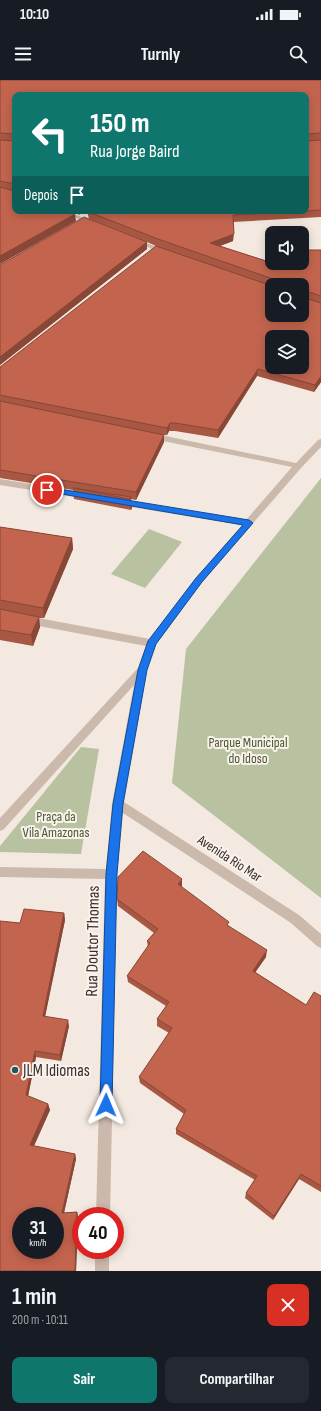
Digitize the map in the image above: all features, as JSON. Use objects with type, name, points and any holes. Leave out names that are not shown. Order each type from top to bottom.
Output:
[{"type":"street","points":[[68,214],[99,225]]},
{"type":"street","points":[[84,214],[85,220]]},
{"type":"street","points":[[78,223],[85,220]]},
{"type":"street","points":[[127,237],[152,251],[170,254]]},
{"type":"street","points":[[141,434],[298,466]]},
{"type":"street","name":"Rua Doutor Thomas","points":[[103,1207],[111,874],[118,804],[142,670],[152,643],[199,580],[298,466],[321,442]]},
{"type":"street","points":[[0,482],[93,497]]},
{"type":"street","points":[[109,500],[249,523]]},
{"type":"street","points":[[15,618],[152,643]]},
{"type":"street","name":"Rua Doutor Thomas","points":[[0,826],[142,670]]},
{"type":"street","name":"Avenida Rio Mar","points":[[118,804],[295,919],[321,942]]},
{"type":"street","points":[[0,872],[111,874]]},
{"type":"street","points":[[102,1259],[102,1271]]},
{"type":"green space","name":"Parque Municipal do Idoso","points":[[321,478],[321,898],[172,783],[186,649]]},
{"type":"green space","points":[[149,529],[182,542],[145,588],[111,574]]},
{"type":"green space","name":"Praça da Vila Amazonas","points":[[81,747],[99,749],[81,854],[0,852],[0,846]]},
{"type":"building","points":[[0,80],[321,80],[321,133],[309,134],[309,92],[12,92],[12,134],[0,133]]},
{"type":"building","points":[[0,140],[12,141],[12,183],[0,181]]},
{"type":"building","points":[[321,140],[321,210],[309,211],[309,141]]},
{"type":"building","points":[[0,187],[12,190],[12,214],[75,214],[0,256]]},
{"type":"building","points":[[94,214],[250,214],[233,215],[234,234],[210,243],[265,261],[265,270],[309,270],[309,250],[321,250],[321,296],[309,292],[309,278],[270,278],[158,239]]},
{"type":"building","points":[[84,217],[147,242],[0,357],[0,265]]},
{"type":"building","points":[[156,246],[265,284],[265,322],[309,322],[309,299],[321,303],[321,376],[315,385],[276,374],[309,374],[309,330],[265,330],[265,371],[258,369],[218,430],[175,423],[170,423],[167,428],[0,395],[0,367]]},
{"type":"building","points":[[0,401],[164,435],[136,492],[0,470]]},
{"type":"building","points":[[73,488],[131,497],[130,499]]},
{"type":"building","points":[[0,527],[72,538],[43,608],[0,600]]},
{"type":"building","points":[[0,609],[39,617],[31,635],[0,630]]},
{"type":"building","points":[[143,851],[182,879],[178,884],[229,922],[227,925],[267,950],[253,971],[306,1005],[314,992],[321,996],[321,1186],[301,1174],[274,1216],[246,1193],[257,1176],[176,1129],[186,1110],[139,1077],[172,1028],[157,1019],[169,1002],[127,976],[150,943],[147,941],[158,929],[117,899],[118,877]]},
{"type":"building","points":[[24,909],[64,913],[43,1016],[68,1020],[60,1055],[35,1051],[26,1095],[48,1104],[30,1145],[75,1154],[63,1207],[12,1207],[12,1259],[64,1259],[64,1213],[72,1212],[72,1259],[75,1259],[75,1271],[0,1271],[0,921],[20,923]]},
{"type":"place","name":"JLM Idiomas","points":[[15,1070]]},
{"type":"route","points":[[47,490],[249,523],[199,580],[152,643],[142,670],[118,804],[111,874],[106,1105]]}]
